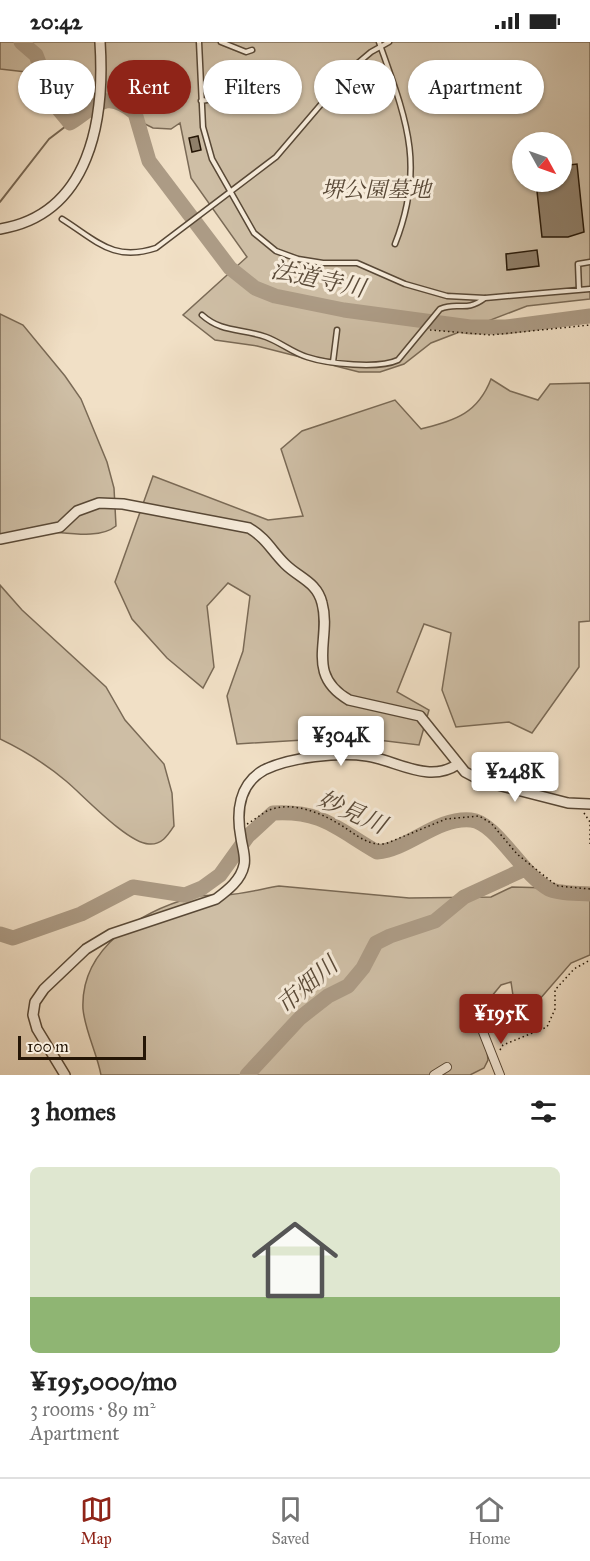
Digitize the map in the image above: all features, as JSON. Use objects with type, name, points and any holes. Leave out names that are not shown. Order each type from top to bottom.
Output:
[{"type":"street","points":[[2,229],[31,220],[67,192],[81,172],[98,122],[100,42]]},
{"type":"street","points":[[0,539],[60,527],[77,512],[99,503],[123,504],[249,528],[264,537],[285,565],[312,583],[323,604],[322,665],[331,685],[349,700],[420,716],[465,772],[482,781],[568,803],[590,804]]},
{"type":"street","points":[[65,1075],[37,1029],[33,1016],[35,1002],[86,949],[111,934],[216,899],[240,877],[245,864],[238,811],[246,788],[269,768],[342,754],[369,756],[436,774],[447,772],[458,764]]},
{"type":"street","points":[[491,1011],[483,1025],[483,1032],[500,1075]]},
{"type":"street","points":[[434,1075],[447,1067]]},
{"type":"lane","points":[[200,42],[203,127],[212,159],[254,233],[276,251],[298,259],[357,263],[405,284],[447,296],[485,297],[590,289]]},
{"type":"lane","points":[[221,42],[246,52],[252,50]]},
{"type":"lane","points":[[62,219],[116,253],[136,254],[156,248],[231,193],[288,146],[352,68],[380,44],[389,42]]},
{"type":"lane","points":[[380,44],[410,135],[412,152],[412,185],[407,214],[395,244]]},
{"type":"lane","points":[[579,290],[578,264],[590,262]]},
{"type":"lane","points":[[202,315],[217,327],[267,337],[306,357],[333,362],[388,364],[398,360],[436,314],[446,307],[473,307],[485,297]]},
{"type":"lane","points":[[333,362],[337,330]]},
{"type":"path","points":[[425,329],[491,334],[590,325]]},
{"type":"path","points":[[240,832],[272,810],[305,809],[326,816],[368,843],[377,845],[386,844],[446,819],[479,816],[491,824],[517,854],[558,886],[590,889]]},
{"type":"path","points":[[576,811],[589,816],[590,844]]},
{"type":"path","points":[[500,1054],[499,1048],[503,1045],[547,1027],[555,1009],[555,990],[574,969],[590,960]]},
{"type":"green space","name":"堺公園墓地","points":[[0,42],[590,42],[590,299],[527,306],[431,343],[404,364],[380,372],[359,372],[257,346],[215,340],[183,315],[247,257],[191,178],[180,123],[171,129],[153,128],[130,114],[191,114],[191,60],[107,60],[107,100],[95,93],[95,60],[18,60],[18,71],[0,69]]},
{"type":"green space","points":[[0,314],[23,325],[81,399],[107,462],[114,488],[116,526],[105,532],[76,534],[28,531],[13,532],[0,537]]},
{"type":"green space","points":[[491,379],[510,391],[538,400],[550,384],[590,383],[590,621],[579,622],[579,667],[532,733],[509,722],[456,727],[442,690],[451,633],[424,624],[397,692],[429,710],[419,745],[353,737],[237,744],[227,696],[243,651],[250,596],[228,583],[207,606],[214,667],[203,688],[167,658],[132,619],[115,582],[153,476],[268,520],[303,516],[281,449],[302,431],[395,400],[421,429],[433,426],[454,419],[471,408],[479,401]]},
{"type":"green space","points":[[0,585],[22,610],[106,687],[125,720],[164,764],[172,793],[174,826],[161,841],[149,844],[129,836],[66,781],[26,753],[0,739]]},
{"type":"green space","points":[[279,886],[409,898],[491,897],[512,887],[590,889],[590,955],[571,963],[526,1015],[515,1009],[511,982],[501,985],[482,1008],[488,1060],[484,1068],[470,1075],[101,1075],[83,1009],[85,987],[92,967],[103,950],[135,922],[174,903],[197,896],[245,893]]},
{"type":"building","points":[[198,136],[201,150],[192,152],[189,138]]},
{"type":"building","points":[[577,164],[584,232],[568,237],[542,237],[537,192],[572,192],[572,165]]},
{"type":"building","points":[[537,250],[539,266],[507,270],[506,254]]},
{"type":"waterway","name":"法道寺川","points":[[21,42],[36,55],[55,105],[70,123],[101,102],[116,102],[135,113],[149,161],[230,268],[255,288],[275,296],[344,310],[470,327],[506,327],[590,316]]},
{"type":"waterway","points":[[0,202],[49,139],[70,123]]},
{"type":"waterway","name":"妙見川","points":[[0,934],[13,938],[81,914],[133,887],[185,895],[202,888],[220,875],[248,836],[273,813],[290,813],[317,818],[377,852],[401,845],[446,823],[471,820],[490,830],[529,873],[549,889],[563,893],[590,894]]},
{"type":"waterway","name":"市畑川","points":[[247,1075],[300,1018],[328,996],[348,986],[363,968],[376,943],[435,921],[464,897],[525,869]]}]
